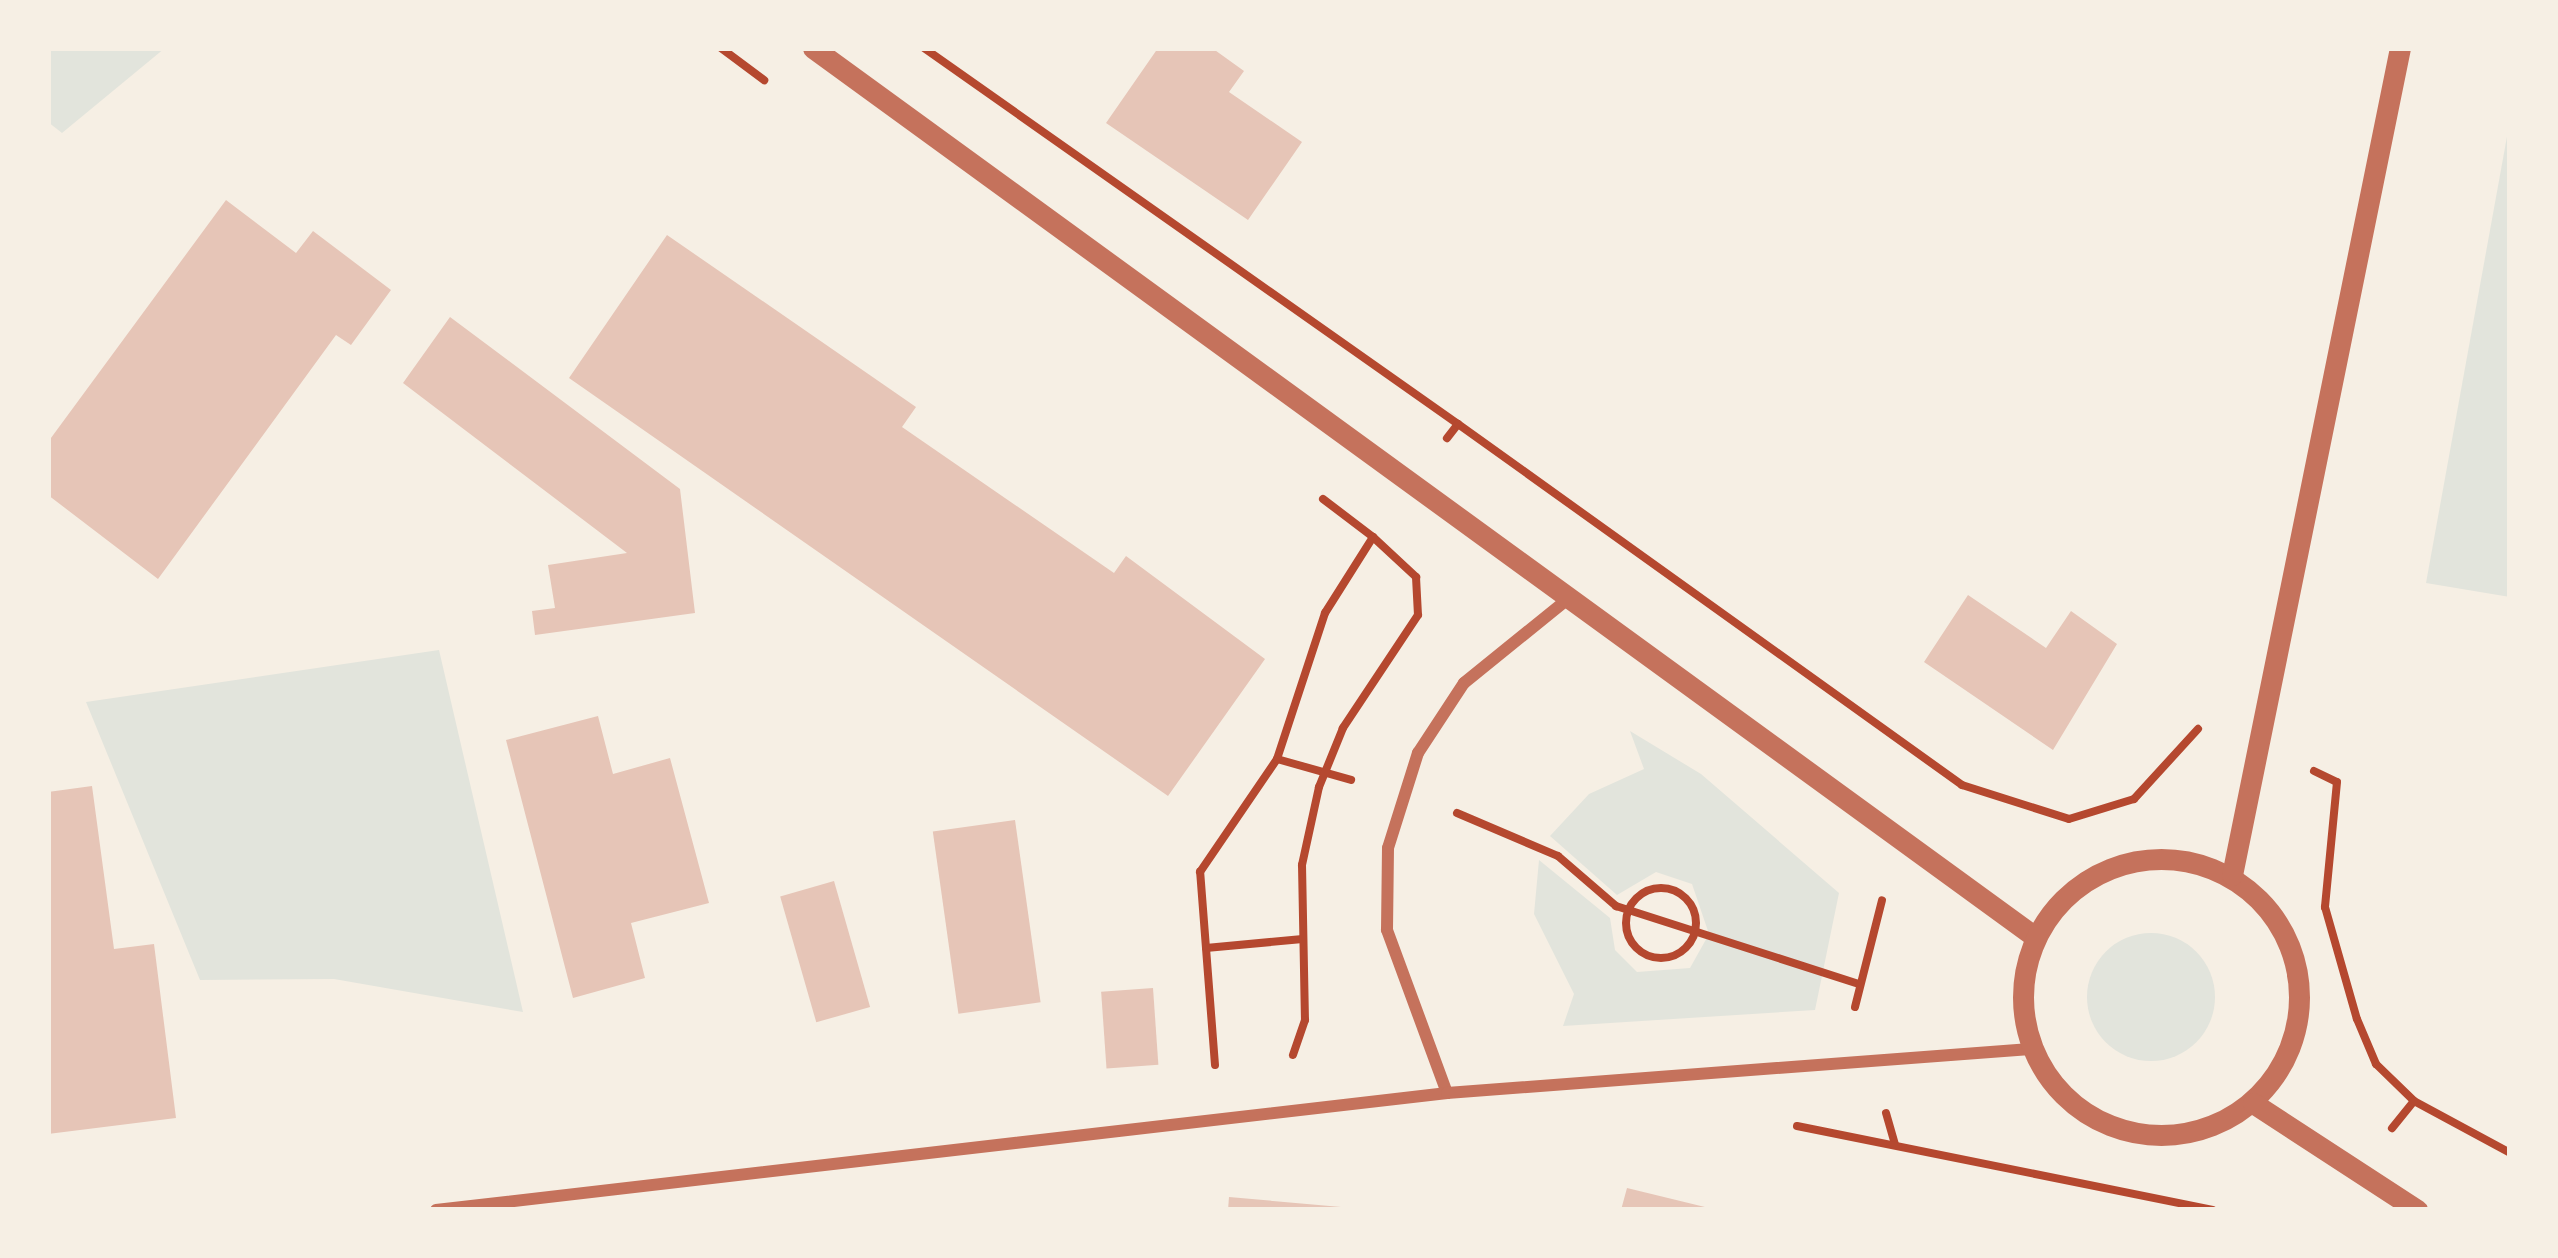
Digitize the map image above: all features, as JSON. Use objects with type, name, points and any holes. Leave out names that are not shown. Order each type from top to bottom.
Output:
[{"type":"street","points":[[813,48],[2034,935]]},
{"type":"street","points":[[2232,875],[2400,48]]},
{"type":"street","points":[[1448,1093],[1387,930],[1388,848],[1404,796],[1464,683],[1570,597]]},
{"type":"street","points":[[2132,859],[2192,860],[2232,875],[2268,905],[2300,970],[2292,1049],[2253,1103],[2169,1137],[2123,1132],[2070,1104],[2030,1049],[2022,1012],[2034,935],[2080,888],[2132,859]]},
{"type":"street","points":[[436,1210],[1448,1093],[2030,1049]]},
{"type":"street","points":[[2253,1103],[2417,1210]]},
{"type":"path","points":[[1458,424],[1962,785],[2068,819],[2114,808],[2160,779],[2204,723]]},
{"type":"path","points":[[1216,1079],[1201,872],[1277,759],[1325,613],[1373,537]]},
{"type":"path","points":[[1277,759],[1404,796],[1544,849],[1629,910],[1859,984]]},
{"type":"path","points":[[2337,782],[2325,908],[2376,1064],[2414,1101],[2510,1153]]},
{"type":"path","points":[[1669,886],[1691,903],[1695,930],[1677,956],[1646,957],[1628,936],[1629,910],[1636,896],[1669,886]]},
{"type":"path","points":[[1855,1006],[1875,908]]},
{"type":"path","points":[[1206,948],[1303,939]]},
{"type":"path","points":[[2355,1172],[2414,1101]]},
{"type":"path","points":[[1894,1144],[2213,1210]]},
{"type":"shaded area","points":[[48,48],[165,48],[62,133],[48,122]]},
{"type":"shaded area","points":[[2510,120],[2510,597],[2426,583]]},
{"type":"shaded area","points":[[439,650],[523,1012],[334,979],[200,980],[86,702]]},
{"type":"shaded area","points":[[1630,731],[1701,774],[1839,893],[1815,1010],[1563,1026],[1574,994],[1534,914],[1539,860],[1610,918],[1615,950],[1637,972],[1690,968],[1709,934],[1692,884],[1656,872],[1617,895],[1550,836],[1589,794],[1644,769]]},
{"type":"shaded area","points":[[2151,933],[2175,938],[2196,952],[2210,973],[2215,997],[2210,1021],[2196,1042],[2175,1056],[2151,1061],[2127,1056],[2106,1042],[2092,1021],[2087,997],[2092,973],[2106,952],[2127,938]]},
{"type":"building","points":[[1158,48],[1212,48],[1244,71],[1229,92],[1302,142],[1248,220],[1106,123]]},
{"type":"building","points":[[226,200],[296,253],[313,231],[391,290],[351,345],[336,335],[158,579],[48,495],[48,442]]},
{"type":"building","points":[[667,235],[916,407],[902,427],[1114,573],[1126,556],[1265,659],[1168,796],[569,378]]},
{"type":"building","points":[[450,317],[680,489],[695,613],[535,635],[532,611],[555,608],[548,565],[627,553],[403,383]]},
{"type":"building","points":[[1968,595],[2046,648],[2071,611],[2117,644],[2053,750],[1924,662]]},
{"type":"building","points":[[598,716],[613,774],[670,758],[709,903],[631,923],[645,978],[573,998],[506,740]]},
{"type":"building","points":[[92,786],[114,949],[154,944],[176,1118],[48,1134],[48,792]]},
{"type":"building","points":[[1015,820],[1041,1002],[958,1014],[933,832]]},
{"type":"building","points":[[834,881],[870,1007],[816,1022],[780,896]]},
{"type":"building","points":[[1153,988],[1158,1065],[1106,1068],[1101,992]]},
{"type":"building","points":[[1627,1188],[1709,1208],[1709,1210],[1621,1210]]},
{"type":"building","points":[[1229,1197],[1341,1207],[1341,1210],[1228,1210]]}]
